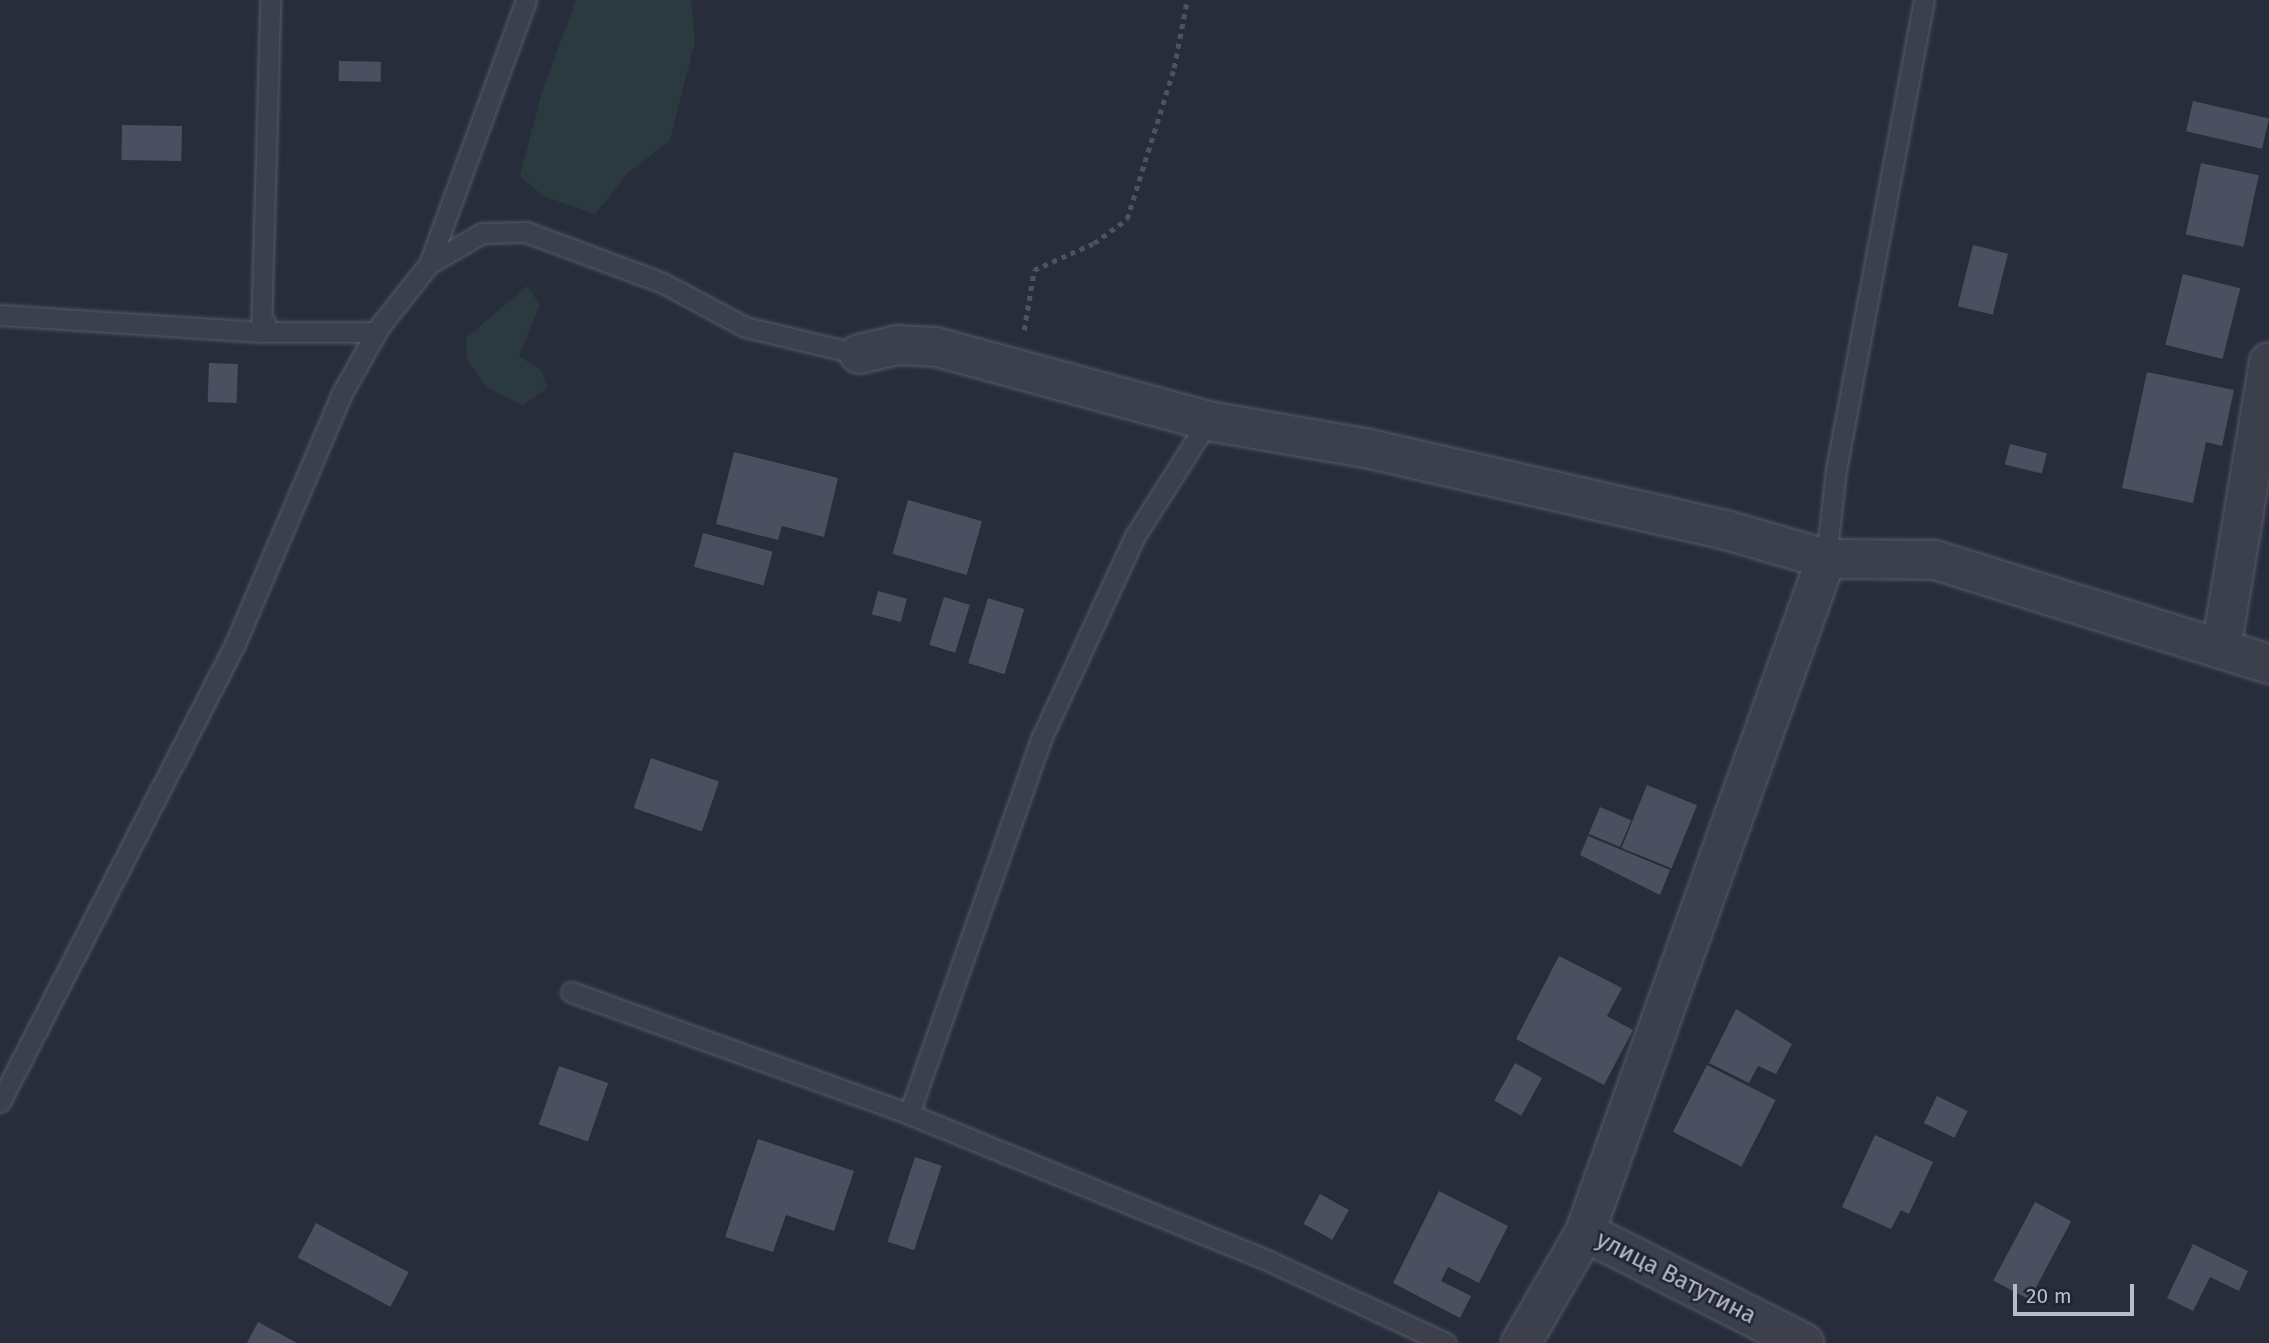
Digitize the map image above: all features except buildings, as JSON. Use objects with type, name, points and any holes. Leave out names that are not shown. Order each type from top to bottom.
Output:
[{"type":"street","points":[[859,354],[897,345],[936,347],[1208,421],[1365,448],[1726,530],[1826,559],[1935,559],[2269,664]]},
{"type":"street","points":[[2221,649],[2269,362]]},
{"type":"street","points":[[1521,1343],[1585,1232],[1826,559]]},
{"type":"street","name":"улица Ватутина","points":[[1585,1232],[1804,1343]]},
{"type":"lane","points":[[264,325],[270,0]]},
{"type":"lane","points":[[0,1102],[235,644],[341,395],[377,332],[429,264],[526,0]]},
{"type":"lane","points":[[1826,559],[1836,470],[1924,0]]},
{"type":"lane","points":[[429,264],[482,233],[526,232],[663,283],[746,327],[859,354]]},
{"type":"lane","points":[[0,315],[377,332]]},
{"type":"lane","points":[[909,1114],[1042,737],[1135,536],[1208,421]]},
{"type":"lane","points":[[571,992],[909,1114],[1269,1261],[1446,1343]]},
{"type":"path","points":[[1040,377],[1024,331],[1034,270],[1094,243],[1127,219],[1174,68],[1187,0]]},
{"type":"shaded area","points":[[576,0],[691,0],[695,42],[670,140],[628,173],[595,214],[543,196],[520,176],[542,92]]},
{"type":"shaded area","points":[[527,286],[540,305],[519,356],[542,371],[547,388],[523,405],[487,388],[467,360],[466,338]]}]
